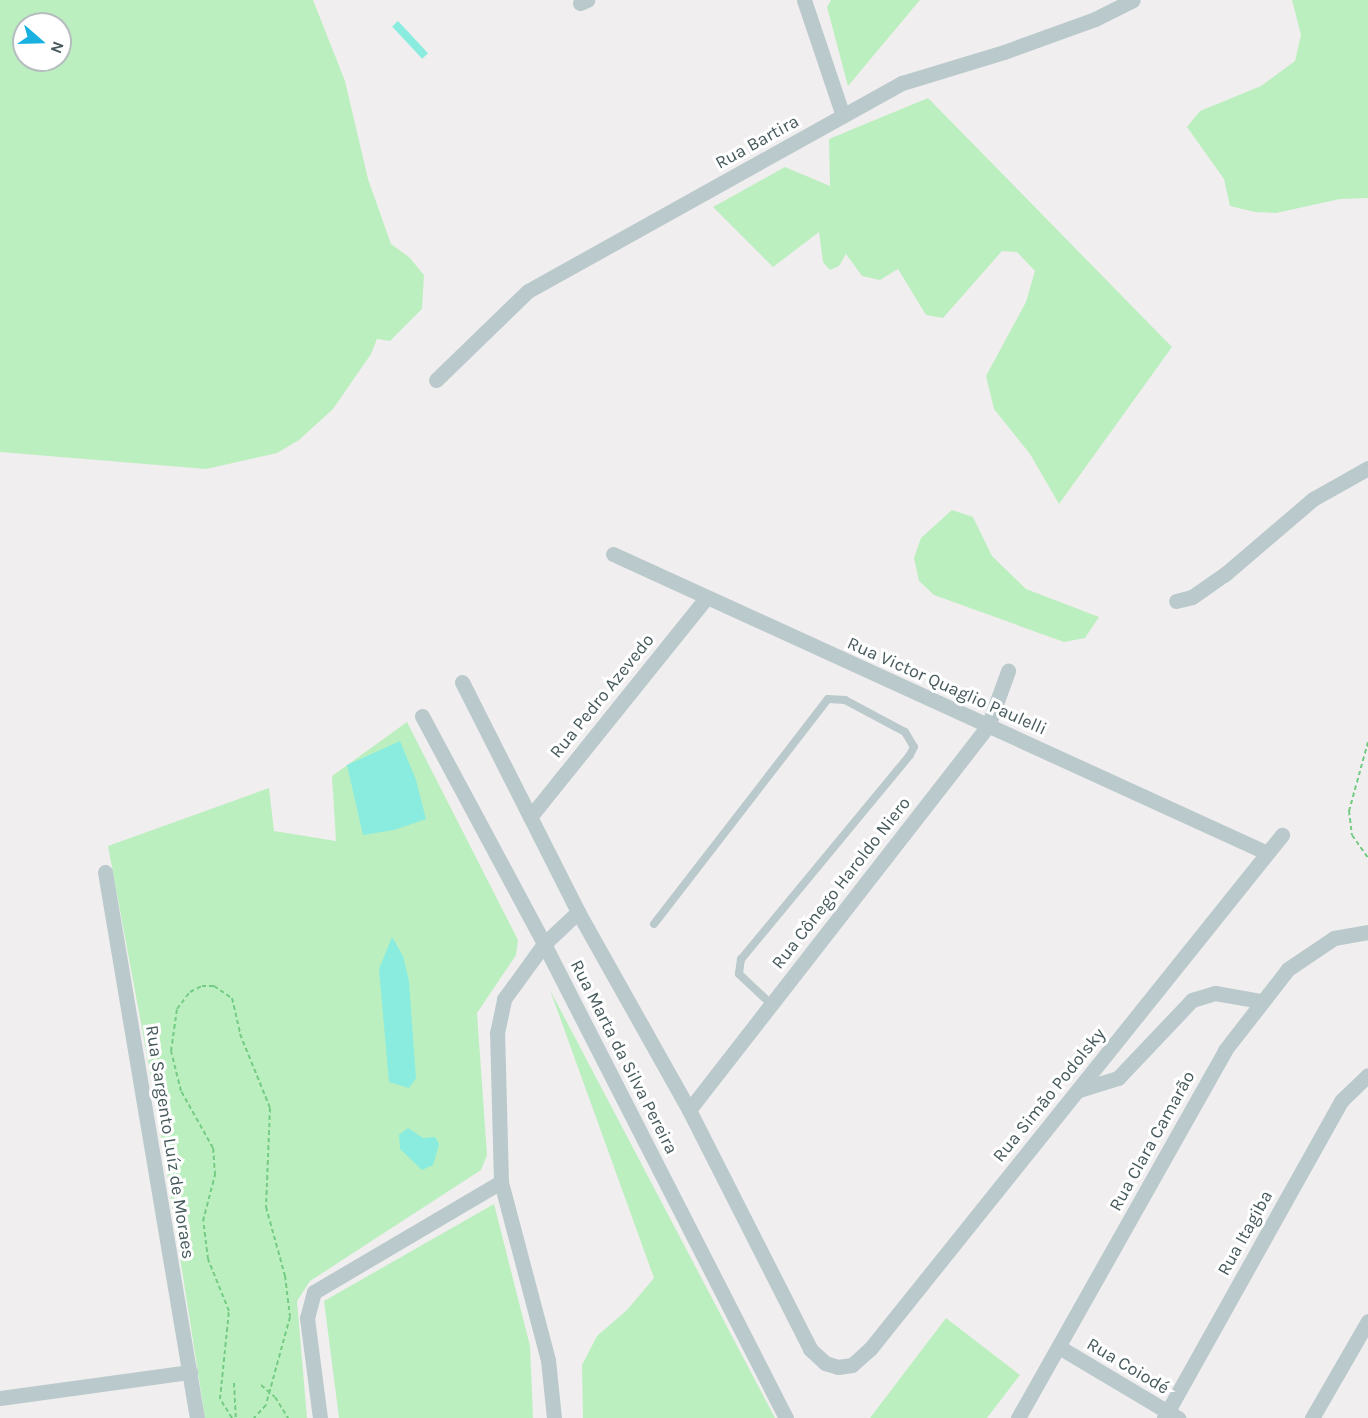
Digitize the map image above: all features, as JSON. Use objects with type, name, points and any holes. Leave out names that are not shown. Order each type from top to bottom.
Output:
[{"type":"street","points":[[804,0],[843,116]]},
{"type":"street","name":"Rua Bartira","points":[[436,380],[528,291],[902,83],[1004,52],[1095,19],[1133,0]]},
{"type":"street","points":[[1176,601],[1192,597],[1224,575],[1313,499],[1368,468]]},
{"type":"street","name":"Rua Victor Quaglio Paulelli","points":[[613,554],[705,599],[1265,852]]},
{"type":"street","name":"Rua Pedro Azevedo","points":[[530,816],[705,599]]},
{"type":"street","name":"Rua Cônego Haroldo Niero","points":[[689,1110],[988,726],[1008,671]]},
{"type":"street","name":"Rua Marta da Silva Pereira","points":[[462,682],[578,912],[689,1110],[810,1349],[825,1363],[838,1367]]},
{"type":"street","name":"Rua Marta da Silva Pereira","points":[[422,716],[544,944],[786,1418]]},
{"type":"street","name":"Rua Simão Podolsky","points":[[838,1367],[852,1365],[870,1349],[1079,1090],[1265,852],[1282,835]]},
{"type":"street","name":"Rua Sargento Luíz de Moraes","points":[[105,872],[197,1418]]},
{"type":"street","points":[[554,1418],[548,1360],[501,1182],[499,1017],[504,999],[544,944],[578,912]]},
{"type":"street","name":"Rua Clara Camarão","points":[[1018,1418],[1225,1050],[1288,969],[1334,938],[1368,932]]},
{"type":"street","points":[[1079,1090],[1118,1078],[1192,1000],[1215,993],[1261,1001]]},
{"type":"street","name":"Rua Itagiba","points":[[1170,1416],[1341,1101],[1368,1075]]},
{"type":"street","points":[[320,1418],[307,1318],[314,1292],[501,1182]]},
{"type":"street","points":[[1312,1418],[1368,1321]]},
{"type":"street","name":"Rua Coiodé","points":[[1059,1347],[1170,1416]]},
{"type":"street","points":[[0,1398],[190,1372]]},
{"type":"lane","points":[[654,924],[828,699],[845,700],[905,732],[914,747],[910,755],[741,959],[739,974],[771,1004]]},
{"type":"path","points":[[1368,742],[1349,811],[1352,835],[1368,858]]},
{"type":"path","points":[[232,1418],[220,1399],[229,1311],[208,1259],[203,1221],[215,1175],[213,1148],[180,1091],[171,1051],[177,1009],[190,992],[202,986],[214,986],[232,998],[240,1034],[270,1108],[266,1208],[290,1307],[270,1392],[261,1413],[254,1418]]},
{"type":"path","points":[[234,1383],[236,1418]]},
{"type":"path","points":[[261,1385],[270,1392],[288,1418]]},
{"type":"shaded area","points":[[0,0],[313,0],[345,81],[368,179],[391,244],[409,257],[424,275],[422,309],[390,341],[377,339],[371,354],[333,409],[299,440],[277,453],[206,469],[0,452]]},
{"type":"shaded area","points":[[831,0],[920,0],[848,86],[827,7]]},
{"type":"shaded area","points":[[1292,0],[1368,0],[1368,198],[1340,199],[1276,213],[1255,212],[1230,206],[1224,179],[1187,127],[1200,111],[1261,86],[1295,61],[1301,35]]},
{"type":"shaded area","points":[[398,21],[428,53],[422,59],[392,26]]},
{"type":"shaded area","points":[[928,98],[1172,347],[1059,504],[1030,454],[994,409],[986,376],[1026,302],[1035,271],[1017,252],[1002,251],[943,318],[926,315],[898,269],[880,280],[862,276],[846,254],[839,266],[830,270],[823,262],[819,232],[773,267],[713,207],[785,167],[830,186],[829,139]]},
{"type":"shaded area","points":[[952,510],[973,517],[992,556],[1026,589],[1099,617],[1085,638],[1064,642],[934,595],[919,581],[914,558],[921,538]]},
{"type":"shaded area","points":[[407,722],[518,940],[516,955],[477,1013],[487,1155],[481,1170],[310,1281],[297,1301],[307,1418],[205,1418],[157,1109],[108,846],[269,788],[274,831],[336,841],[332,776]]},
{"type":"shaded area","points":[[400,741],[416,780],[426,819],[394,830],[363,835],[347,765]]},
{"type":"shaded area","points":[[392,937],[403,956],[409,981],[416,1078],[409,1088],[389,1082],[379,969]]},
{"type":"shaded area","points":[[550,990],[775,1418],[583,1418],[582,1365],[597,1336],[627,1310],[654,1278]]},
{"type":"shaded area","points":[[408,1128],[423,1138],[435,1137],[439,1144],[433,1165],[422,1170],[400,1149],[399,1135]]},
{"type":"shaded area","points":[[494,1204],[530,1346],[533,1418],[339,1418],[324,1301]]},
{"type":"shaded area","points":[[946,1318],[1020,1375],[987,1418],[870,1418]]}]
